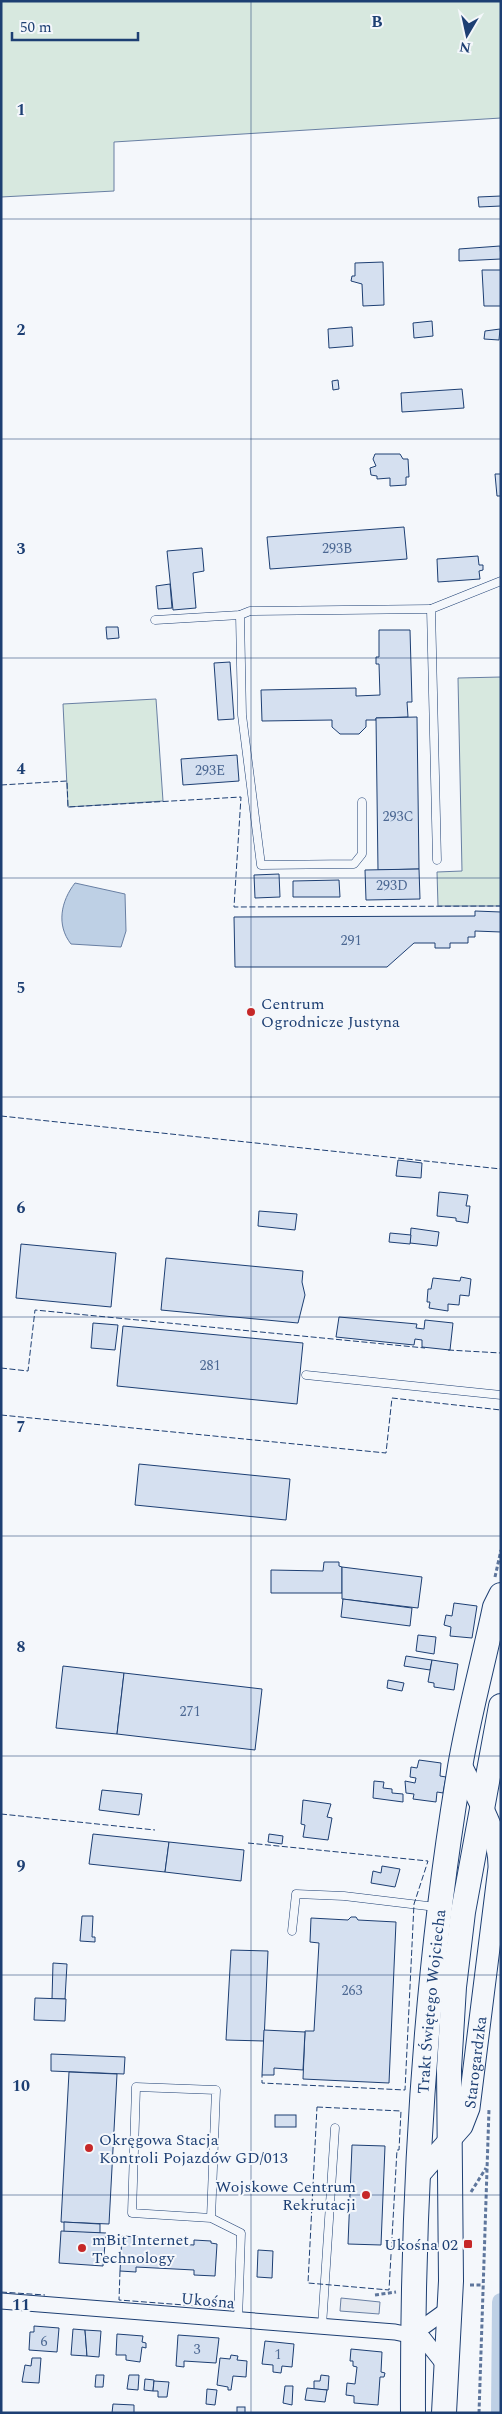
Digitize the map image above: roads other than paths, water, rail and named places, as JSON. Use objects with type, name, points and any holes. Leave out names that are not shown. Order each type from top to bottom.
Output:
[{"type":"main road","name":"Trakt Świętego Wojciecha","points":[[444,2413],[452,2243],[450,2053],[454,1987],[452,1910],[461,1765],[495,1607],[501,1595]]},
{"type":"main road","name":"Trakt Świętego Wojciecha","points":[[413,2413],[412,2335],[418,2140],[424,2048],[452,1910],[481,1807],[501,1706]]},
{"type":"main road","name":"Starogardzka","points":[[418,2176],[462,2126],[469,2108],[494,1978],[500,1856],[481,1807],[461,1765]]},
{"type":"street","name":"Ukośna","points":[[1,2301],[322,2326],[412,2335],[423,2338],[446,2367]]},
{"type":"street","points":[[412,2335],[444,2312],[450,2305]]},
{"type":"lane","points":[[155,620],[240,615],[250,611],[431,609],[501,580]]},
{"type":"lane","points":[[431,609],[437,860]]},
{"type":"lane","points":[[240,615],[242,715],[261,865],[354,864],[362,854],[362,802]]},
{"type":"lane","points":[[306,1375],[501,1395]]},
{"type":"lane","points":[[292,1931],[296,1894],[344,1896],[452,1910]]},
{"type":"lane","points":[[211,2218],[216,2090],[136,2086],[132,2213],[211,2218],[241,2233],[238,2320]]},
{"type":"lane","points":[[322,2326],[334,2128]]},
{"type":"water","points":[[75,883],[125,894],[126,931],[121,947],[71,944],[63,929],[62,913],[66,897]]},
{"type":"waterway","points":[[500,2413],[501,2302]]},
{"type":"place","name":"Centrum Ogrodnicze Justyna","points":[[251,1012]]},
{"type":"place","name":"Okręgowa Stacja Kontroli Pojazdów GD/013","points":[[89,2148]]},
{"type":"place","name":"Wojskowe Centrum Rekrutacji","points":[[366,2195]]},
{"type":"place","name":"Ukośna 02","points":[[468,2244]]},
{"type":"place","name":"mBit Internet Technology","points":[[82,2248]]}]
